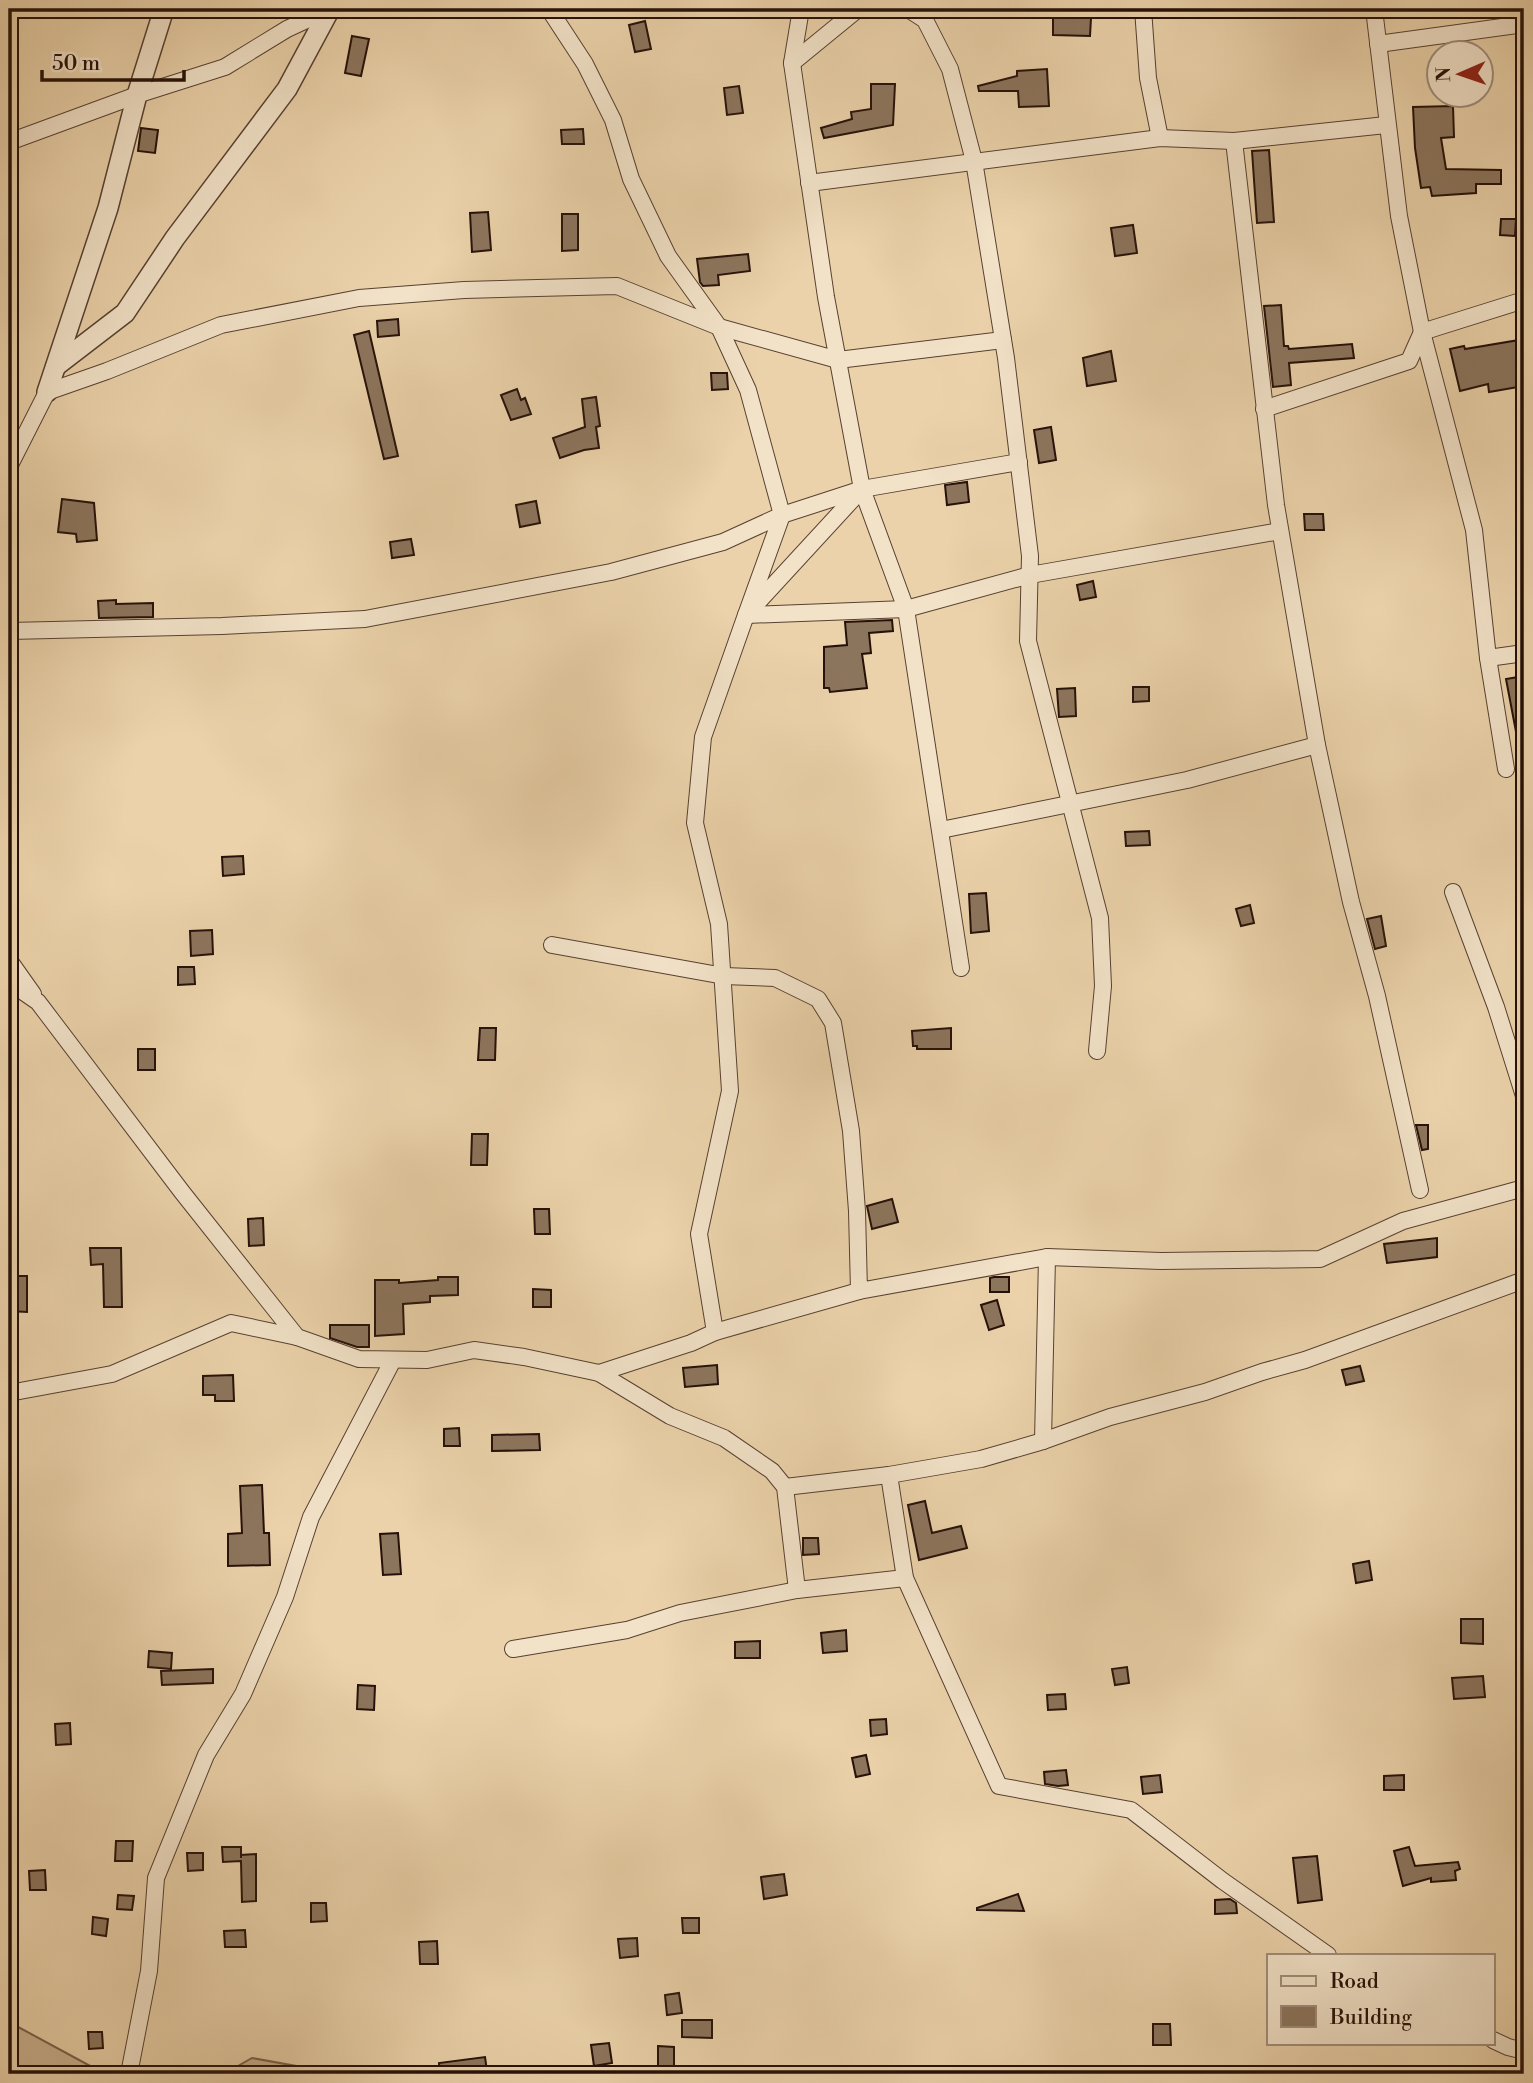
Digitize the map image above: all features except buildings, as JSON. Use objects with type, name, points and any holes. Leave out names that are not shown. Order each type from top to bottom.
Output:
[{"type":"street","points":[[9,467],[47,392],[56,366],[108,208],[137,95],[164,9]]},
{"type":"street","points":[[9,142],[137,95],[225,67],[287,29],[330,9]]},
{"type":"street","points":[[56,366],[125,313],[175,238],[287,89],[330,9]]},
{"type":"street","points":[[549,9],[585,64],[613,120],[631,179],[668,256],[719,327],[748,390],[782,515],[703,737],[695,823],[719,924],[730,1091],[699,1234],[715,1332]]},
{"type":"street","points":[[801,9],[792,63],[838,360],[862,489],[906,609],[942,830],[961,968]]},
{"type":"street","points":[[792,63],[858,9]]},
{"type":"street","points":[[908,9],[925,20],[950,69],[974,161],[1003,340],[1030,556],[1028,641],[1100,918],[1103,986],[1097,1051]]},
{"type":"street","points":[[1143,9],[1148,78],[1160,138]]},
{"type":"street","points":[[1374,9],[1399,216],[1422,331],[1474,530],[1488,658],[1506,769]]},
{"type":"street","points":[[1378,44],[1524,24]]},
{"type":"street","points":[[809,183],[1160,138],[1234,141],[1386,125]]},
{"type":"street","points":[[1234,141],[1280,531],[1317,745],[1351,902],[1377,996],[1420,1190]]},
{"type":"street","points":[[47,392],[221,325],[359,298],[464,290],[617,286],[719,327],[838,360],[1003,340]]},
{"type":"street","points":[[1264,409],[1409,361],[1422,331],[1523,296]]},
{"type":"street","points":[[9,631],[222,626],[365,619],[611,572],[723,542],[782,515],[862,489],[1019,462]]},
{"type":"street","points":[[746,615],[862,489]]},
{"type":"street","points":[[746,615],[906,609],[1030,575],[1280,531]]},
{"type":"street","points":[[1488,658],[1524,653]]},
{"type":"street","points":[[942,830],[1187,780],[1317,745]]},
{"type":"street","points":[[1453,892],[1496,1007],[1524,1096]]},
{"type":"street","points":[[552,945],[724,976],[775,978],[818,999],[833,1023],[851,1131],[859,1291]]},
{"type":"street","points":[[9,960],[190,1202],[297,1337]]},
{"type":"street","points":[[9,982],[38,1002]]},
{"type":"street","points":[[599,1373],[691,1343],[715,1332],[859,1291],[1047,1257],[1161,1261],[1320,1259],[1403,1222],[1524,1188]]},
{"type":"street","points":[[1043,1441],[1047,1257]]},
{"type":"street","points":[[785,1487],[889,1475],[981,1459],[1110,1417],[1205,1392],[1305,1360],[1524,1280]]},
{"type":"street","points":[[9,1393],[111,1374],[231,1323],[297,1337],[359,1359],[427,1360],[474,1350],[524,1357],[599,1373],[670,1416],[724,1438],[772,1471],[785,1487],[797,1590]]},
{"type":"street","points":[[129,2074],[149,1971],[156,1878],[206,1755],[243,1694],[285,1597],[311,1517],[393,1360]]},
{"type":"street","points":[[889,1475],[905,1578],[999,1786],[1131,1810],[1223,1881],[1327,1954]]},
{"type":"street","points":[[513,1649],[627,1630],[680,1613],[797,1590],[905,1578]]},
{"type":"street","points":[[1494,2040],[1524,2051]]},
{"type":"shaded area","points":[[9,2022],[105,2074],[9,2074]]},
{"type":"shaded area","points":[[252,2058],[341,2074],[224,2074]]}]
